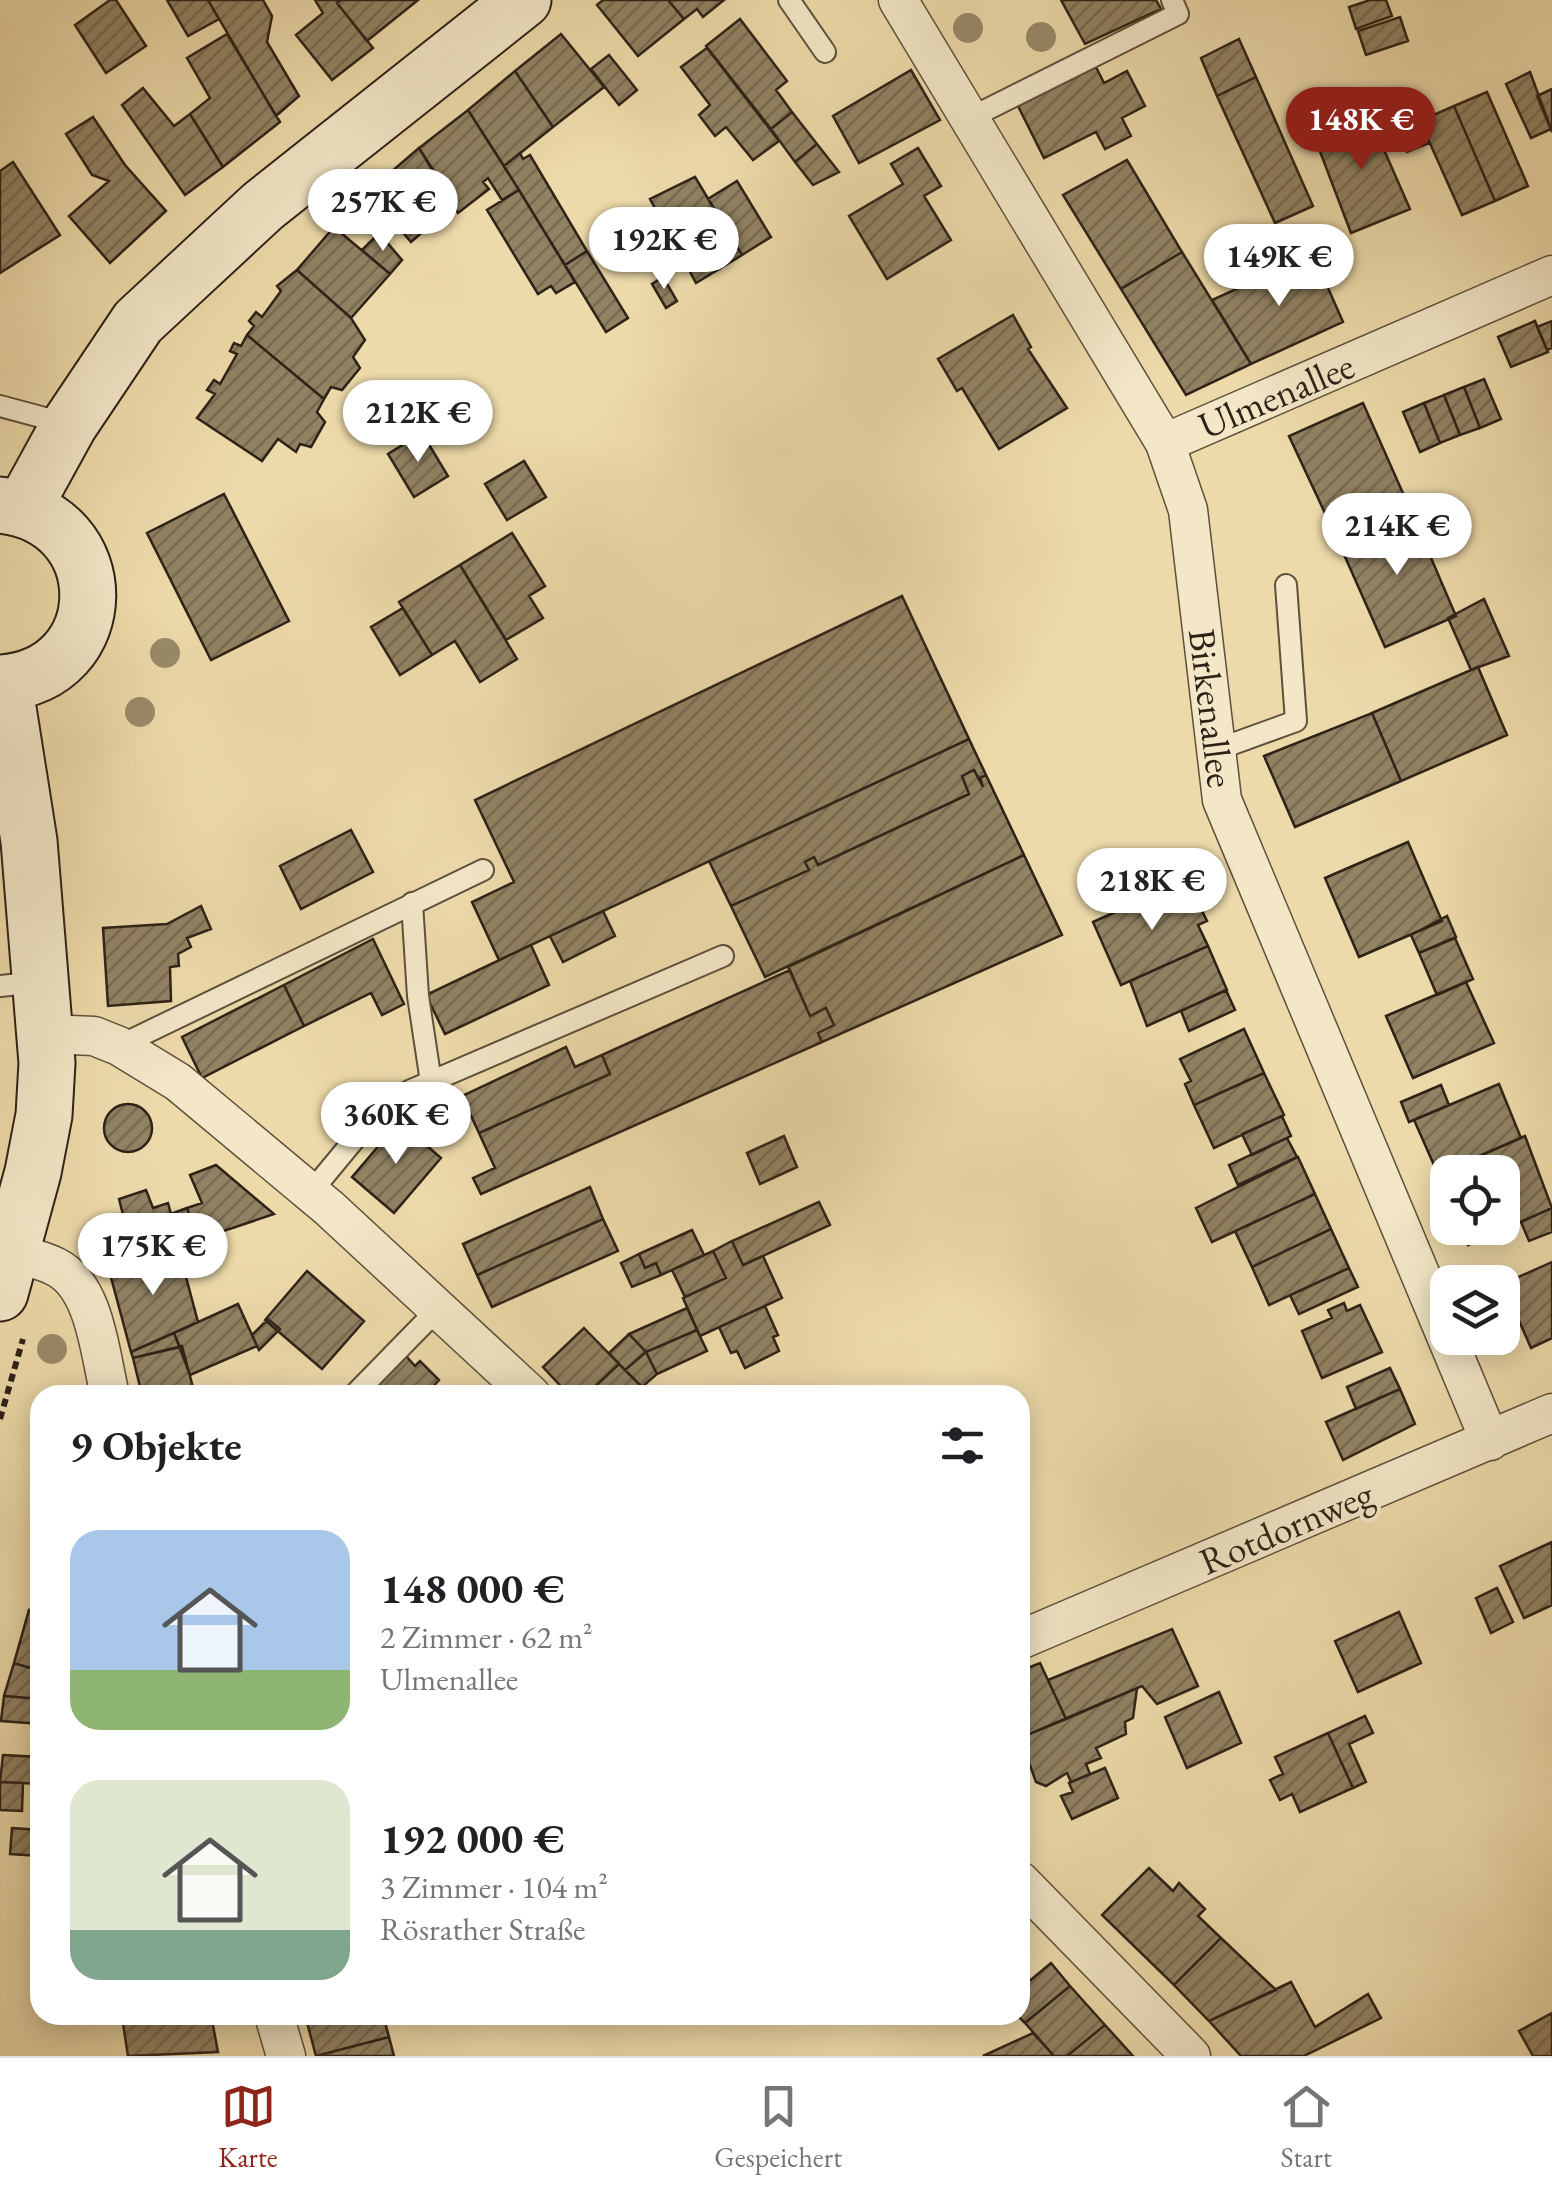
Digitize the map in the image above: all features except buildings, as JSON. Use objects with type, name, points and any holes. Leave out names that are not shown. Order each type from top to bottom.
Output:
[{"type":"main road","points":[[6,1272],[44,1116],[29,1001],[29,841],[2,683],[32,678],[56,664],[75,643],[86,618],[89,590],[84,562],[70,538],[49,519],[12,506],[138,322],[264,206],[523,0]]},
{"type":"street","name":"Birkenallee","points":[[898,0],[1166,443],[1188,510],[1226,810],[1490,1441]]},
{"type":"street","name":"Ulmenallee","points":[[1166,443],[1552,275]]},
{"type":"street","points":[[29,1001],[119,1046],[178,1082],[311,1192],[520,1385]]},
{"type":"street","points":[[6,1272],[58,1268],[74,1280],[85,1299],[107,1385]]},
{"type":"street","name":"Rotdornweg","points":[[1030,1636],[1552,1412]]},
{"type":"street","points":[[1030,1891],[1191,2056]]},
{"type":"street","points":[[277,2025],[286,2056]]},
{"type":"lane","points":[[789,0],[825,52]]},
{"type":"lane","points":[[970,118],[1178,14],[1172,0]]},
{"type":"lane","points":[[0,406],[69,425]]},
{"type":"lane","points":[[1216,750],[1296,721],[1286,585]]},
{"type":"lane","points":[[119,1046],[482,870]]},
{"type":"lane","points":[[412,903],[418,996],[431,1082]]},
{"type":"lane","points":[[311,1192],[378,1111],[431,1082],[724,956]]},
{"type":"lane","points":[[364,1385],[438,1309]]}]
